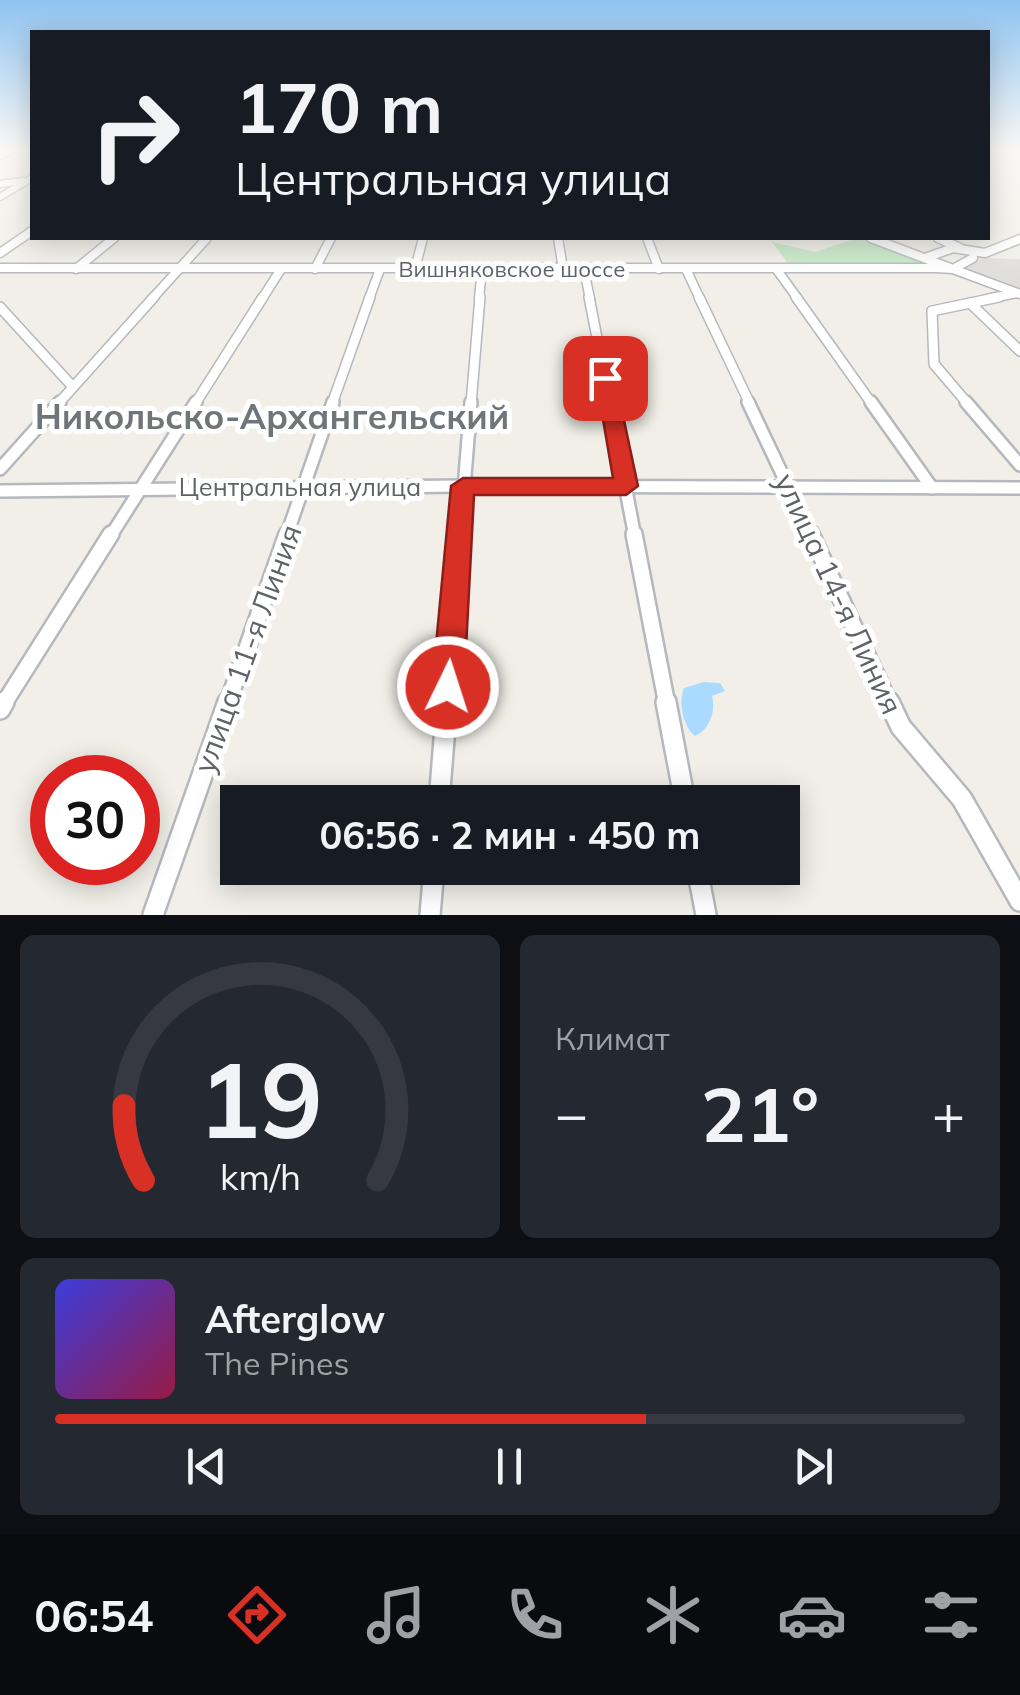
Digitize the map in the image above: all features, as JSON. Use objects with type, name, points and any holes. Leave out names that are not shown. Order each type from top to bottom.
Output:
[{"type":"street","points":[[0,253],[30,232]]},
{"type":"street","points":[[76,270],[112,240]]},
{"type":"street","points":[[0,469],[205,240]]},
{"type":"street","points":[[315,268],[330,240]]},
{"type":"street","points":[[415,268],[423,240]]},
{"type":"street","points":[[558,240],[562,269]]},
{"type":"street","points":[[648,240],[659,269]]},
{"type":"street","points":[[876,240],[954,270],[973,258]]},
{"type":"street","points":[[942,240],[964,250]]},
{"type":"street","points":[[925,258],[944,250],[986,253],[1020,240]]},
{"type":"street","name":"Вишняковское шоссе","points":[[0,268],[954,270],[1019,294]]},
{"type":"street","name":"улица 11-я Линия","points":[[153,915],[380,268]]},
{"type":"street","points":[[440,785],[482,268]]},
{"type":"street","points":[[0,710],[280,269]]},
{"type":"street","points":[[584,269],[682,785]]},
{"type":"street","name":"улица 14-я Линия","points":[[686,269],[901,727],[962,799],[1020,901]]},
{"type":"street","points":[[777,270],[932,488]]},
{"type":"street","points":[[1019,294],[932,310],[934,364],[1020,465]]},
{"type":"street","points":[[970,303],[1020,350]]},
{"type":"street","points":[[0,307],[73,387]]},
{"type":"street","name":"Центральная улица","points":[[0,491],[463,486],[1020,488]]},
{"type":"street","points":[[430,915],[433,885]]},
{"type":"street","points":[[700,885],[706,915]]},
{"type":"shaded area","points":[[982,258],[1020,259],[1020,291],[959,269]]},
{"type":"green space","points":[[851,240],[870,240],[943,267],[791,267],[772,242],[815,252]]},
{"type":"water","points":[[704,682],[720,683],[725,691],[712,696],[711,719],[695,736],[683,714],[684,688]]},
{"type":"district","name":"Никольско-Архангельский","points":[[272,417]]},
{"type":"route","points":[[448,687],[463,486],[626,486],[605,378]]}]
